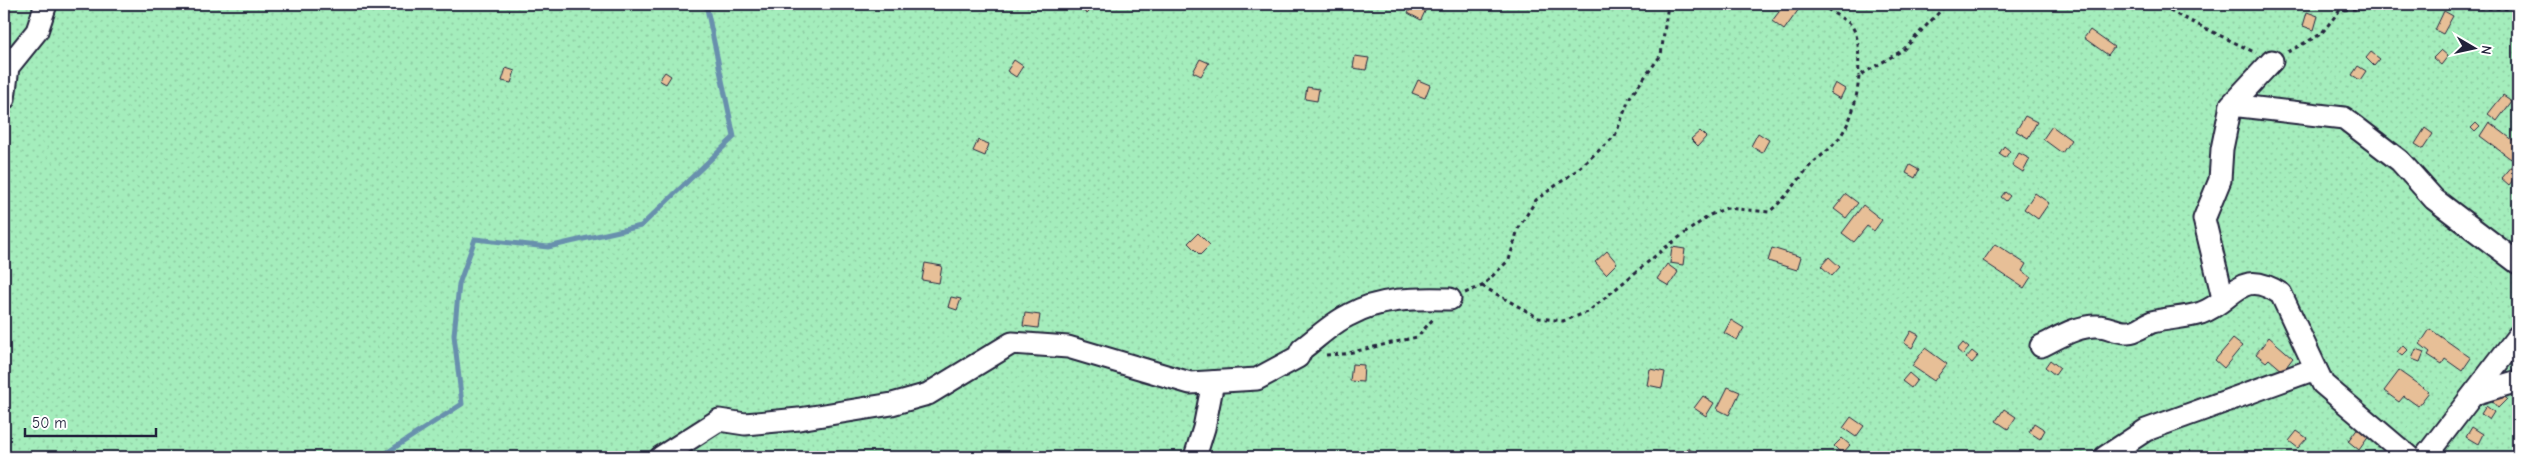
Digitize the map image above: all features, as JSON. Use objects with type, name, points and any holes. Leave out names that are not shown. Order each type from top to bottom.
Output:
[{"type":"street","points":[[4,99],[8,67],[37,31],[46,4]]},
{"type":"street","points":[[2223,298],[2204,219],[2220,180],[2222,149],[2231,105],[2272,61]]},
{"type":"street","points":[[2231,105],[2344,118],[2400,161],[2434,199],[2518,262]]},
{"type":"street","points":[[2041,346],[2078,328],[2098,326],[2127,333],[2135,331],[2151,322],[2203,313],[2244,285],[2255,282],[2269,286],[2281,294],[2322,384],[2409,457]]},
{"type":"street","points":[[661,457],[719,420],[745,424],[799,419],[892,404],[928,394],[1012,343],[1068,346],[1190,383],[1257,379],[1298,357],[1302,349],[1348,315],[1374,304],[1420,298],[1450,299]]},
{"type":"street","points":[[2425,457],[2518,336]]},
{"type":"street","points":[[2105,457],[2146,430],[2315,369]]},
{"type":"street","points":[[2474,394],[2518,381]]},
{"type":"street","points":[[1195,457],[1204,428],[1213,382]]},
{"type":"path","points":[[1298,357],[1344,354],[1417,337],[1450,299],[1482,286],[1509,260],[1518,229],[1536,200],[1576,170],[1615,136],[1630,97],[1661,55],[1668,4]]},
{"type":"path","points":[[1482,286],[1539,318],[1563,320],[1588,312],[1666,247],[1710,215],[1727,208],[1770,212],[1781,202],[1810,166],[1835,143],[1849,120],[1858,91],[1858,42],[1850,24],[1831,14],[1821,4]]},
{"type":"path","points":[[1859,76],[1903,50],[1947,4]]},
{"type":"path","points":[[2155,4],[2272,61],[2321,34],[2340,10],[2413,6],[2518,9]]},
{"type":"green space","points":[[4,4],[2518,4],[2518,457],[4,457]]},
{"type":"building","points":[[1081,4],[1091,4],[1094,7],[1087,14],[1078,7]]},
{"type":"building","points":[[1413,4],[1428,5],[1421,20],[1408,13]]},
{"type":"building","points":[[1785,4],[1792,4],[1799,9],[1784,30],[1772,21]]},
{"type":"building","points":[[2444,11],[2453,16],[2443,34],[2435,30]]},
{"type":"building","points":[[2307,12],[2318,16],[2314,30],[2303,26]]},
{"type":"building","points":[[2090,30],[2114,47],[2108,55],[2084,38]]},
{"type":"building","points":[[2441,50],[2448,56],[2441,65],[2433,58]]},
{"type":"building","points":[[2371,52],[2380,59],[2374,66],[2366,58]]},
{"type":"building","points":[[1355,56],[1369,58],[1366,70],[1353,68]]},
{"type":"building","points":[[1200,59],[1209,63],[1201,76],[1193,72]]},
{"type":"building","points":[[1014,60],[1023,66],[1016,77],[1007,71]]},
{"type":"building","points":[[2358,66],[2366,71],[2360,80],[2352,75]]},
{"type":"building","points":[[506,68],[515,71],[511,83],[502,81]]},
{"type":"building","points":[[665,72],[671,76],[666,84],[659,80]]},
{"type":"building","points":[[1418,80],[1430,85],[1425,98],[1412,93]]},
{"type":"building","points":[[1835,83],[1845,89],[1840,99],[1830,93]]},
{"type":"building","points":[[1307,87],[1319,89],[1317,101],[1305,99]]},
{"type":"building","points":[[2503,95],[2512,101],[2497,121],[2488,114]]},
{"type":"building","points":[[2025,116],[2037,122],[2028,138],[2016,131]]},
{"type":"building","points":[[2489,122],[2518,144],[2518,149],[2511,159],[2480,136]]},
{"type":"building","points":[[2476,123],[2480,127],[2475,132],[2471,128]]},
{"type":"building","points":[[2052,126],[2071,140],[2062,153],[2043,139]]},
{"type":"building","points":[[2425,128],[2433,134],[2423,149],[2415,144]]},
{"type":"building","points":[[1700,131],[1706,137],[1698,146],[1691,139]]},
{"type":"building","points":[[1758,133],[1769,140],[1762,153],[1751,146]]},
{"type":"building","points":[[978,140],[989,144],[985,156],[973,151]]},
{"type":"building","points":[[2004,146],[2010,151],[2005,158],[1999,154]]},
{"type":"building","points":[[2019,153],[2030,159],[2023,172],[2012,165]]},
{"type":"building","points":[[2513,164],[2518,168],[2518,174],[2509,185],[2501,178]]},
{"type":"building","points":[[1910,165],[1919,170],[1915,178],[1906,173]]},
{"type":"building","points":[[2005,192],[2010,196],[2006,201],[2001,197]]},
{"type":"building","points":[[2035,193],[2049,203],[2038,219],[2024,209]]},
{"type":"building","points":[[1846,194],[1858,203],[1846,218],[1834,209]]},
{"type":"building","points":[[1863,205],[1882,220],[1874,231],[1867,226],[1854,242],[1842,233]]},
{"type":"building","points":[[1198,233],[1210,245],[1200,255],[1188,243]]},
{"type":"building","points":[[1995,244],[2026,264],[2022,271],[2031,277],[2024,288],[1983,261]]},
{"type":"building","points":[[1672,247],[1685,249],[1683,265],[1670,263]]},
{"type":"building","points":[[1772,248],[1801,257],[1797,270],[1768,261]]},
{"type":"building","points":[[1607,251],[1617,263],[1606,274],[1595,262]]},
{"type":"building","points":[[1829,257],[1840,267],[1832,276],[1821,266]]},
{"type":"building","points":[[925,263],[942,266],[939,283],[922,280]]},
{"type":"building","points":[[1667,264],[1678,272],[1669,286],[1657,279]]},
{"type":"building","points":[[951,297],[961,299],[957,310],[948,307]]},
{"type":"building","points":[[1025,313],[1040,315],[1038,328],[1023,326]]},
{"type":"building","points":[[1731,320],[1744,328],[1737,340],[1724,333]]},
{"type":"building","points":[[2430,329],[2471,358],[2462,371],[2445,359],[2442,364],[2428,355],[2430,352],[2420,344]]},
{"type":"building","points":[[1911,331],[1919,335],[1912,348],[1904,343]]},
{"type":"building","points":[[2269,337],[2293,358],[2283,371],[2269,359],[2266,362],[2256,354]]},
{"type":"building","points":[[2233,339],[2242,346],[2224,368],[2215,360]]},
{"type":"building","points":[[1963,343],[1969,348],[1963,355],[1957,350]]},
{"type":"building","points":[[2403,345],[2408,350],[2402,356],[2397,352]]},
{"type":"building","points":[[1925,348],[1947,364],[1934,381],[1912,366]]},
{"type":"building","points":[[2416,349],[2424,352],[2420,362],[2412,359]]},
{"type":"building","points":[[1972,351],[1978,356],[1972,363],[1966,358]]},
{"type":"building","points":[[2050,360],[2060,368],[2055,375],[2045,367]]},
{"type":"building","points":[[1352,364],[1364,365],[1363,382],[1350,381]]},
{"type":"building","points":[[1650,369],[1665,372],[1662,388],[1647,385]]},
{"type":"building","points":[[2399,371],[2429,392],[2418,406],[2404,396],[2399,402],[2384,391]]},
{"type":"building","points":[[1909,373],[1917,380],[1911,388],[1902,381]]},
{"type":"building","points":[[1728,387],[1740,392],[1729,415],[1717,409]]},
{"type":"building","points":[[2500,393],[2507,399],[2498,408],[2492,401]]},
{"type":"building","points":[[1703,396],[1714,403],[1706,416],[1694,408]]},
{"type":"building","points":[[2486,406],[2494,412],[2489,420],[2481,414]]},
{"type":"building","points":[[2004,409],[2016,417],[2008,429],[1996,421]]},
{"type":"building","points":[[1851,417],[1864,426],[1856,437],[1843,428]]},
{"type":"building","points":[[2034,423],[2045,430],[2040,439],[2029,432]]},
{"type":"building","points":[[2361,423],[2372,432],[2359,450],[2348,441]]},
{"type":"building","points":[[2472,427],[2483,434],[2478,444],[2466,437]]},
{"type":"building","points":[[2297,431],[2307,438],[2298,448],[2289,441]]},
{"type":"building","points":[[1842,438],[1850,445],[1842,454],[1834,446]]},
{"type":"building","points":[[1687,448],[1700,455],[1699,457],[1682,457]]},
{"type":"waterway","points":[[380,457],[462,404],[454,335],[459,284],[475,239],[548,247],[641,226],[734,137],[706,4]]}]
